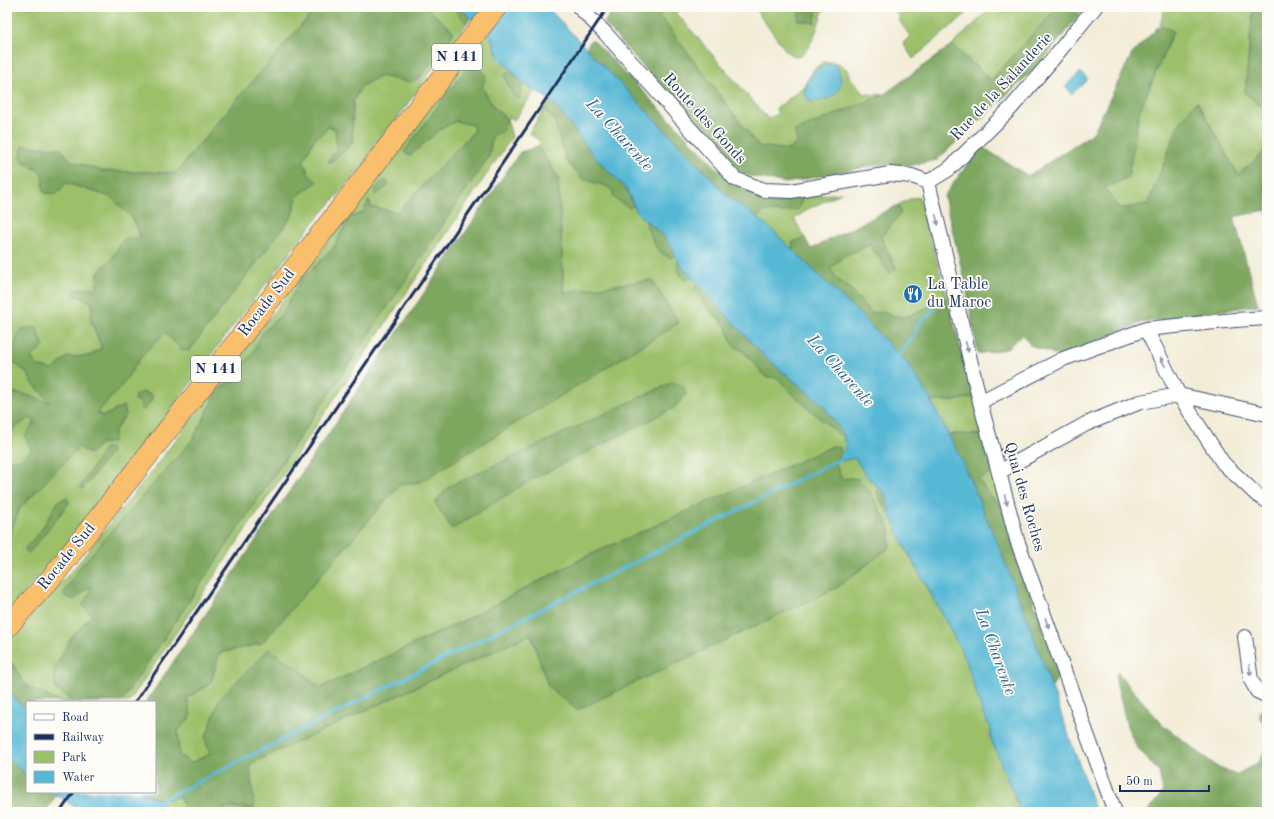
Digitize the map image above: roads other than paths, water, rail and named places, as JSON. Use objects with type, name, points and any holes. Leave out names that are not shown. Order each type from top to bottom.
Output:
[{"type":"highway","name":"Rocade Sud","points":[[7,627],[54,576],[496,7]]},
{"type":"street","name":"Route des Gonds","points":[[579,7],[735,179],[764,190],[791,191],[890,174],[912,176],[928,182]]},
{"type":"street","name":"Rue de la Salanderie","points":[[928,182],[949,168],[1011,108],[1095,7]]},
{"type":"street","name":"Quai des Roches","points":[[928,182],[980,402],[1017,540],[1115,812]]},
{"type":"street","points":[[980,402],[1063,359],[1146,329],[1267,318]]},
{"type":"street","points":[[1146,329],[1179,395],[1223,464],[1257,495],[1267,501]]},
{"type":"street","points":[[999,472],[1086,424],[1140,402],[1179,395],[1267,414]]},
{"type":"street","points":[[1245,637],[1251,680],[1256,691],[1267,696]]},
{"type":"water","name":"La Charente","points":[[459,7],[547,7],[728,196],[767,225],[907,363],[931,401],[960,457],[999,547],[1034,637],[1096,812],[1021,812],[991,739],[991,728],[983,714],[966,660],[899,535],[894,520],[889,515],[891,512],[884,491],[865,474],[855,458],[842,461],[839,456],[845,450],[844,435],[823,405],[764,356],[678,262],[672,247],[662,234],[637,213],[627,190],[595,157],[554,103],[523,82],[498,57],[490,32]]},
{"type":"water","points":[[830,64],[837,66],[840,74],[840,87],[837,92],[833,96],[820,101],[812,102],[808,100],[804,91],[811,77],[820,67]]},
{"type":"water","points":[[1081,72],[1088,79],[1072,94],[1065,86]]},
{"type":"water","points":[[7,690],[26,708],[26,774],[7,758]]},
{"type":"water","points":[[54,793],[143,793],[153,799],[163,799],[162,808],[166,812],[82,812]]},
{"type":"waterway","points":[[900,355],[914,335],[920,322],[935,310]]},
{"type":"waterway","points":[[160,801],[844,457]]},
{"type":"railway","points":[[136,701],[608,7]]},
{"type":"railway","points":[[60,812],[73,793]]},
{"type":"place","name":"La Table du Maroc","points":[[913,294]]}]
